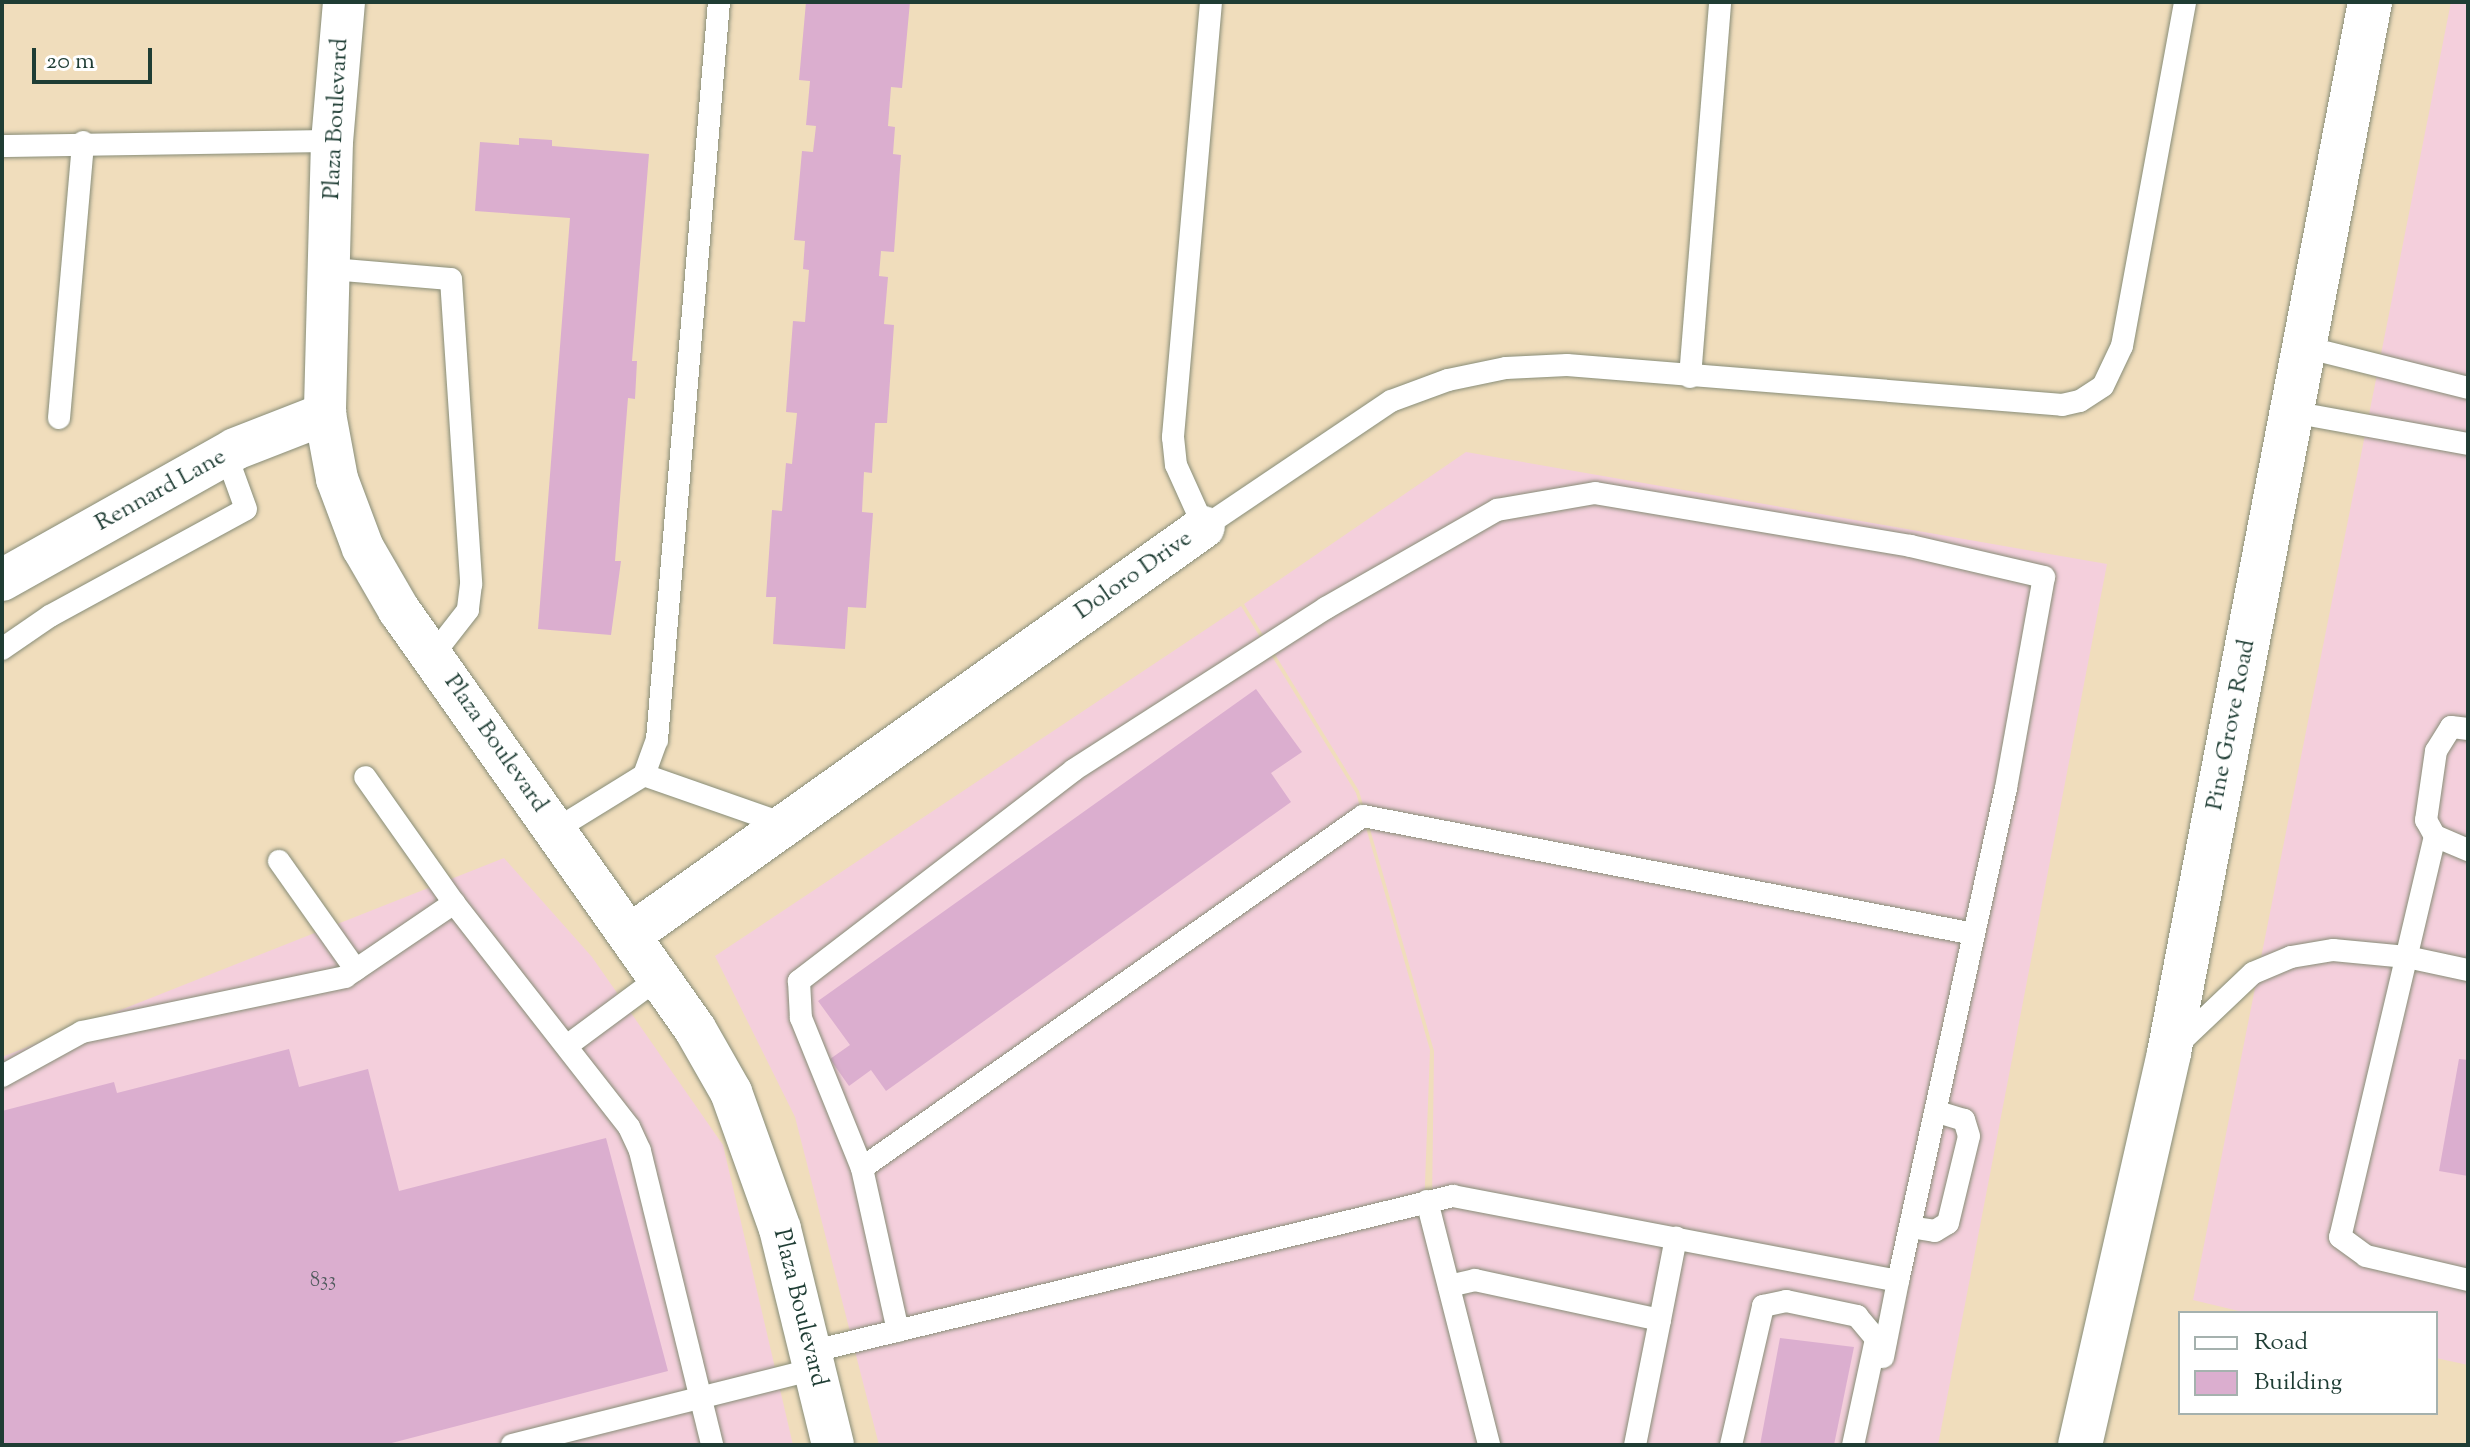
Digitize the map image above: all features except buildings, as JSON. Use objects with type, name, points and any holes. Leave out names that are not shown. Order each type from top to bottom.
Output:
[{"type":"main road","name":"Pine Grove Road","points":[[2079,1437],[2169,1053],[2370,2]]},
{"type":"street","name":"Plaza Boulevard","points":[[344,2],[332,141],[325,414],[337,479],[363,548],[432,656],[660,977],[731,1092],[759,1159],[833,1445]]},
{"type":"street","name":"Rennard Lane","points":[[2,580],[226,454],[325,414]]},
{"type":"street","name":"Doloro Drive","points":[[630,935],[1204,527]]},
{"type":"lane","points":[[555,830],[644,775],[657,740],[719,2]]},
{"type":"lane","name":"Doloro Drive","points":[[1204,527],[1181,478],[1173,437],[1211,2]]},
{"type":"lane","points":[[1690,377],[1720,2]]},
{"type":"lane","points":[[1204,527],[1355,421],[1448,380],[1506,368],[1567,365],[2062,405],[2103,386],[2122,346],[2185,2]]},
{"type":"lane","points":[[2,146],[83,142],[332,141]]},
{"type":"lane","points":[[59,418],[83,142]]},
{"type":"lane","points":[[331,269],[451,279],[471,584],[468,610],[432,656]]},
{"type":"lane","points":[[2305,347],[2468,388]]},
{"type":"lane","points":[[2292,412],[2468,444]]},
{"type":"lane","points":[[2,649],[50,616],[246,509],[226,454]]},
{"type":"lane","points":[[898,1331],[862,1168],[801,1018],[799,981],[1074,770],[1326,608],[1497,510],[1595,493],[1911,546],[2044,577],[1974,934],[1898,1281],[1867,1445]]},
{"type":"lane","points":[[2468,729],[2451,727],[2436,751],[2426,820],[2435,836],[2468,850]]},
{"type":"lane","points":[[644,775],[784,824]]},
{"type":"lane","points":[[365,777],[454,903],[617,1106],[640,1151],[712,1445]]},
{"type":"lane","points":[[862,1168],[1363,816],[1974,934]]},
{"type":"lane","points":[[2435,836],[2340,1237],[2366,1256],[2468,1280]]},
{"type":"lane","points":[[279,861],[356,970]]},
{"type":"lane","points":[[2,1076],[82,1032],[345,977],[454,903]]},
{"type":"lane","points":[[2169,1053],[2253,973],[2291,957],[2333,950],[2407,957],[2468,970]]},
{"type":"lane","points":[[568,1045],[660,977]]},
{"type":"lane","points":[[1910,1227],[1935,1231],[1948,1223],[1969,1136],[1964,1120],[1935,1111]]},
{"type":"lane","points":[[512,1445],[588,1436],[898,1331],[1453,1196],[1898,1281]]},
{"type":"lane","points":[[1427,1201],[1489,1445]]},
{"type":"lane","points":[[1635,1445],[1676,1238]]},
{"type":"lane","points":[[1449,1286],[1475,1280],[1660,1320]]},
{"type":"lane","points":[[1731,1445],[1763,1306],[1786,1301],[1857,1316],[1876,1339],[1853,1445]]},
{"type":"shaded area","points":[[2451,2],[2468,2],[2468,1365],[2438,1358],[2438,1311],[2239,1311],[2193,1300]]},
{"type":"shaded area","points":[[1466,452],[2107,564],[1938,1445],[1493,1445],[1432,1203],[1434,1051],[1359,791],[1244,604]]},
{"type":"shaded area","points":[[1241,606],[1356,793],[1430,1050],[1424,1210],[1483,1445],[879,1445],[795,1117],[715,956]]},
{"type":"shaded area","points":[[504,858],[592,957],[723,1145],[793,1445],[2,1445],[2,1057]]}]
